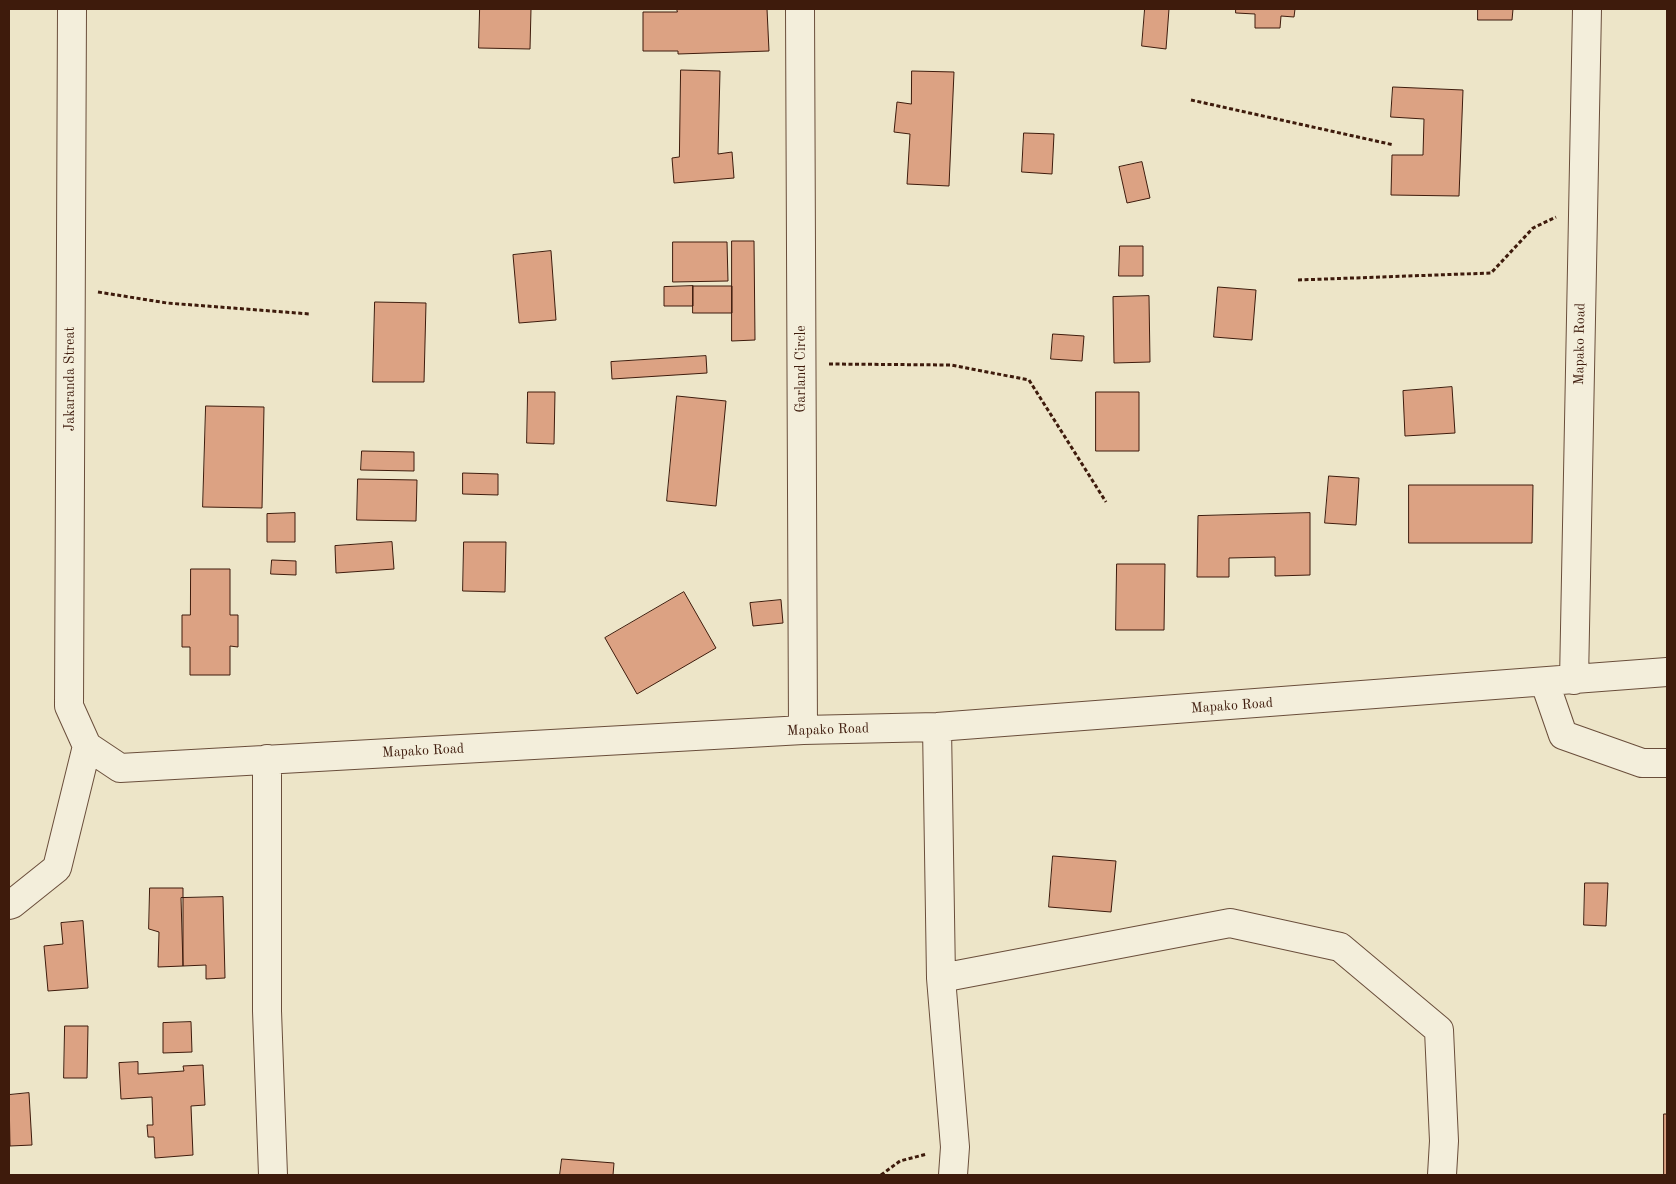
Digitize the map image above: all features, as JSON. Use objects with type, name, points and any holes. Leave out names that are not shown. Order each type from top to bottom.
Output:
[{"type":"street","name":"Jakaranda Streat","points":[[72,9],[69,706],[87,746]]},
{"type":"street","name":"Garland Circle","points":[[800,9],[803,730]]},
{"type":"street","name":"Mapako Road","points":[[1574,680],[1587,9]]},
{"type":"street","name":"Mapako Road","points":[[87,746],[120,768],[803,730],[937,727],[1545,683],[1667,672]]},
{"type":"street","points":[[1545,683],[1563,735],[1642,763],[1667,763]]},
{"type":"street","points":[[937,727],[942,978],[955,1147],[953,1175]]},
{"type":"street","points":[[9,905],[57,868],[87,746]]},
{"type":"street","points":[[267,759],[266,1011],[273,1175]]},
{"type":"street","points":[[942,978],[1230,923],[1340,947],[1439,1030],[1444,1141],[1442,1175]]},
{"type":"path","points":[[1191,100],[1394,145]]},
{"type":"path","points":[[1298,280],[1491,273],[1533,228],[1583,203]]},
{"type":"path","points":[[70,287],[167,303],[310,314]]},
{"type":"path","points":[[801,363],[951,365],[1029,380],[1106,502]]},
{"type":"path","points":[[881,1175],[900,1161],[955,1147]]},
{"type":"building","points":[[480,9],[531,9],[530,49],[479,48]]},
{"type":"building","points":[[677,9],[767,9],[769,51],[678,54],[678,51],[643,51],[643,12],[677,12]]},
{"type":"building","points":[[1145,9],[1169,9],[1166,49],[1142,46]]},
{"type":"building","points":[[1236,9],[1295,9],[1294,17],[1281,16],[1280,28],[1255,28],[1255,14],[1236,13]]},
{"type":"building","points":[[1478,9],[1513,9],[1512,20],[1478,20]]},
{"type":"building","points":[[681,70],[720,71],[718,154],[732,152],[734,178],[674,183],[672,158],[679,157]]},
{"type":"building","points":[[912,71],[954,72],[949,186],[907,184],[910,134],[894,132],[897,102],[911,104]]},
{"type":"building","points":[[1393,87],[1463,90],[1459,196],[1391,195],[1392,155],[1423,155],[1424,119],[1391,117]]},
{"type":"building","points":[[1024,133],[1054,134],[1052,174],[1022,172]]},
{"type":"building","points":[[1142,162],[1150,198],[1127,203],[1119,167]]},
{"type":"building","points":[[732,241],[754,241],[755,340],[732,341]]},
{"type":"building","points":[[673,242],[727,242],[728,281],[673,282]]},
{"type":"building","points":[[1120,246],[1143,246],[1143,276],[1119,276]]},
{"type":"building","points":[[551,251],[556,320],[519,323],[513,255]]},
{"type":"building","points":[[693,286],[732,286],[732,313],[693,313]]},
{"type":"building","points":[[693,286],[693,306],[664,306],[664,287]]},
{"type":"building","points":[[1218,287],[1256,290],[1252,340],[1214,337]]},
{"type":"building","points":[[1149,296],[1150,362],[1114,363],[1113,297]]},
{"type":"building","points":[[375,302],[426,303],[424,382],[373,382]]},
{"type":"building","points":[[1053,334],[1084,336],[1082,361],[1051,359]]},
{"type":"building","points":[[706,356],[707,373],[612,379],[611,362]]},
{"type":"building","points":[[1452,387],[1455,433],[1405,436],[1403,391]]},
{"type":"building","points":[[528,392],[555,392],[554,444],[527,443]]},
{"type":"building","points":[[1096,392],[1139,392],[1139,451],[1096,451]]},
{"type":"building","points":[[677,396],[726,401],[716,506],[667,501]]},
{"type":"building","points":[[206,406],[264,407],[262,508],[203,507]]},
{"type":"building","points":[[362,451],[414,452],[414,471],[361,470]]},
{"type":"building","points":[[463,473],[498,474],[498,495],[463,494]]},
{"type":"building","points":[[1329,476],[1359,478],[1356,525],[1325,523]]},
{"type":"building","points":[[358,479],[417,480],[416,521],[357,520]]},
{"type":"building","points":[[1409,485],[1533,485],[1532,543],[1409,543]]},
{"type":"building","points":[[295,513],[295,542],[267,542],[267,514]]},
{"type":"building","points":[[1310,513],[1310,575],[1275,576],[1275,557],[1229,558],[1229,577],[1197,577],[1198,516]]},
{"type":"building","points":[[392,542],[394,569],[336,573],[335,546]]},
{"type":"building","points":[[464,542],[506,542],[505,592],[463,591]]},
{"type":"building","points":[[272,560],[296,561],[296,575],[271,574]]},
{"type":"building","points":[[1117,564],[1165,564],[1164,630],[1116,630]]},
{"type":"building","points":[[191,569],[230,569],[230,615],[238,615],[238,647],[230,646],[230,675],[190,675],[190,647],[182,647],[182,615],[190,615]]},
{"type":"building","points":[[684,592],[716,648],[637,694],[605,638]]},
{"type":"building","points":[[781,600],[783,623],[753,626],[750,603]]},
{"type":"building","points":[[1053,856],[1116,861],[1111,912],[1049,907]]},
{"type":"building","points":[[1585,883],[1608,883],[1606,926],[1584,925]]},
{"type":"building","points":[[150,888],[183,888],[183,966],[158,967],[159,932],[149,929]]},
{"type":"building","points":[[223,897],[225,978],[206,979],[206,965],[183,966],[181,898]]},
{"type":"building","points":[[83,921],[88,988],[48,991],[44,946],[63,944],[61,923]]},
{"type":"building","points":[[191,1022],[192,1052],[163,1053],[163,1023]]},
{"type":"building","points":[[65,1026],[88,1026],[87,1078],[64,1078]]},
{"type":"building","points":[[138,1062],[138,1074],[184,1071],[183,1066],[203,1065],[205,1105],[191,1106],[193,1155],[155,1158],[154,1137],[148,1137],[147,1125],[153,1125],[152,1097],[121,1099],[119,1063]]},
{"type":"building","points":[[29,1093],[32,1145],[10,1146],[9,1095]]},
{"type":"building","points":[[1664,1114],[1667,1114],[1667,1175],[1664,1175]]},
{"type":"building","points":[[562,1159],[614,1163],[613,1175],[560,1175]]}]
